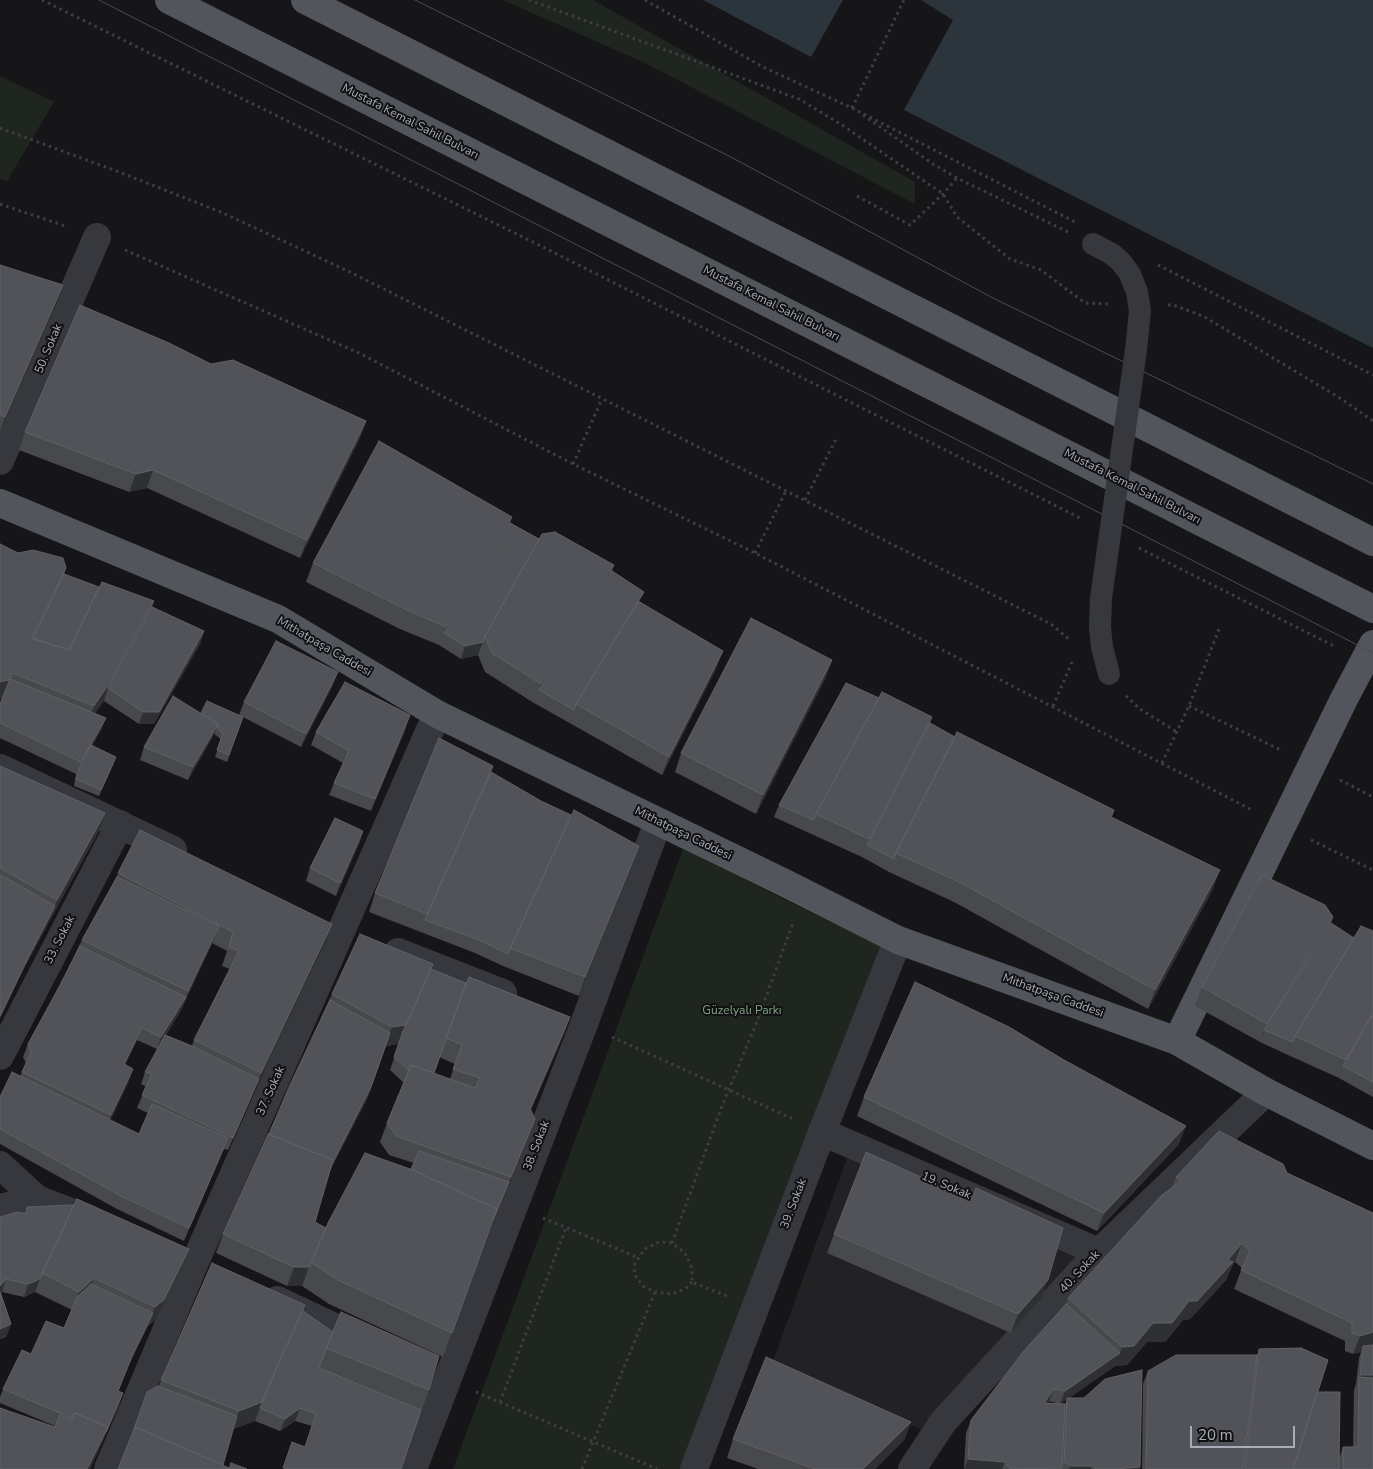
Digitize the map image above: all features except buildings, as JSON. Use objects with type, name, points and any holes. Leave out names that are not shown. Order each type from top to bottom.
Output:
[{"type":"main road","name":"Mustafa Kemal Sahil Bulvarı","points":[[169,0],[1373,609]]},
{"type":"main road","points":[[305,0],[1373,542]]},
{"type":"main road","name":"Mithatpaşa Caddesi","points":[[0,503],[278,619],[437,714],[898,940],[1177,1041],[1266,1092],[1373,1146]]},
{"type":"main road","points":[[1177,1041],[1368,652]]},
{"type":"street","name":"50. Sokak","points":[[0,461],[97,237]]},
{"type":"street","points":[[1093,244],[1112,254],[1130,274],[1137,292],[1140,311],[1101,598],[1100,628],[1102,647],[1109,674]]},
{"type":"street","name":"37. Sokak","points":[[108,1469],[204,1266],[342,930],[437,714]]},
{"type":"street","points":[[0,768],[200,862]]},
{"type":"street","name":"38. Sokak","points":[[413,1469],[438,1376],[514,1206],[584,1024],[658,822]]},
{"type":"street","name":"33. Sokak","points":[[0,1056],[120,824]]},
{"type":"street","points":[[315,918],[373,943],[530,1004]]},
{"type":"street","name":"39. Sokak","points":[[694,1469],[822,1132],[898,940]]},
{"type":"street","points":[[557,1014],[584,1024]]},
{"type":"street","name":"40. Sokak","points":[[912,1469],[943,1422],[1099,1252],[1266,1092]]},
{"type":"street","name":"19. Sokak","points":[[822,1132],[1099,1252]]},
{"type":"street","points":[[0,1165],[37,1199],[107,1227]]},
{"type":"street","points":[[0,1208],[37,1199]]},
{"type":"street","points":[[169,1251],[204,1266]]},
{"type":"street","points":[[258,1291],[393,1354]]},
{"type":"path","points":[[42,0],[531,241],[1086,521]]},
{"type":"path","points":[[529,0],[799,99],[842,125],[943,194],[957,217],[1010,259],[1041,270],[1085,303],[1119,304]]},
{"type":"path","points":[[645,0],[763,67],[852,108],[956,178],[1093,244]]},
{"type":"path","points":[[852,108],[904,0]]},
{"type":"path","points":[[0,128],[223,213],[350,272],[1051,624],[1072,641]]},
{"type":"path","points":[[857,196],[910,225],[943,194],[956,178]]},
{"type":"path","points":[[0,204],[97,237],[360,353],[573,464],[755,553],[1373,870]]},
{"type":"path","points":[[1164,305],[1174,305],[1203,316],[1340,398],[1373,421]]},
{"type":"path","points":[[573,464],[602,399]]},
{"type":"path","points":[[805,500],[836,439]]},
{"type":"path","points":[[755,553],[786,491]]},
{"type":"path","points":[[1139,548],[1368,652]]},
{"type":"path","points":[[1162,763],[1177,732],[1219,629]]},
{"type":"path","points":[[1053,706],[1075,656]]},
{"type":"path","points":[[1109,674],[1121,691],[1140,709],[1177,732]]},
{"type":"path","points":[[672,1243],[793,924],[785,884]]},
{"type":"path","points":[[584,1024],[822,1132]]},
{"type":"path","points":[[514,1206],[639,1258]]},
{"type":"path","points":[[500,1402],[566,1228]]},
{"type":"path","points":[[659,1242],[672,1243],[685,1253],[692,1268],[692,1282],[685,1289],[672,1294],[655,1292],[643,1286],[634,1274],[635,1263],[645,1249],[659,1242]]},
{"type":"path","points":[[692,1282],[756,1307]]},
{"type":"path","points":[[582,1469],[655,1292]]},
{"type":"path","points":[[438,1376],[657,1469]]},
{"type":"shaded area","points":[[703,0],[843,0],[811,57]]},
{"type":"shaded area","points":[[921,0],[1373,0],[1373,348],[904,110],[953,20]]},
{"type":"shaded area","points":[[849,1153],[1079,1254],[925,1431],[770,1369]]},
{"type":"green space","points":[[503,0],[593,0],[915,182],[915,204],[645,63]]},
{"type":"green space","points":[[0,76],[54,102],[7,181],[0,179]]},
{"type":"green space","name":"Güzelyalı Parkı","points":[[683,849],[885,949],[685,1469],[453,1469]]},
{"type":"tram line","points":[[99,0],[1373,653]]},
{"type":"tram line","points":[[415,0],[729,156],[993,298],[1373,484]]}]
